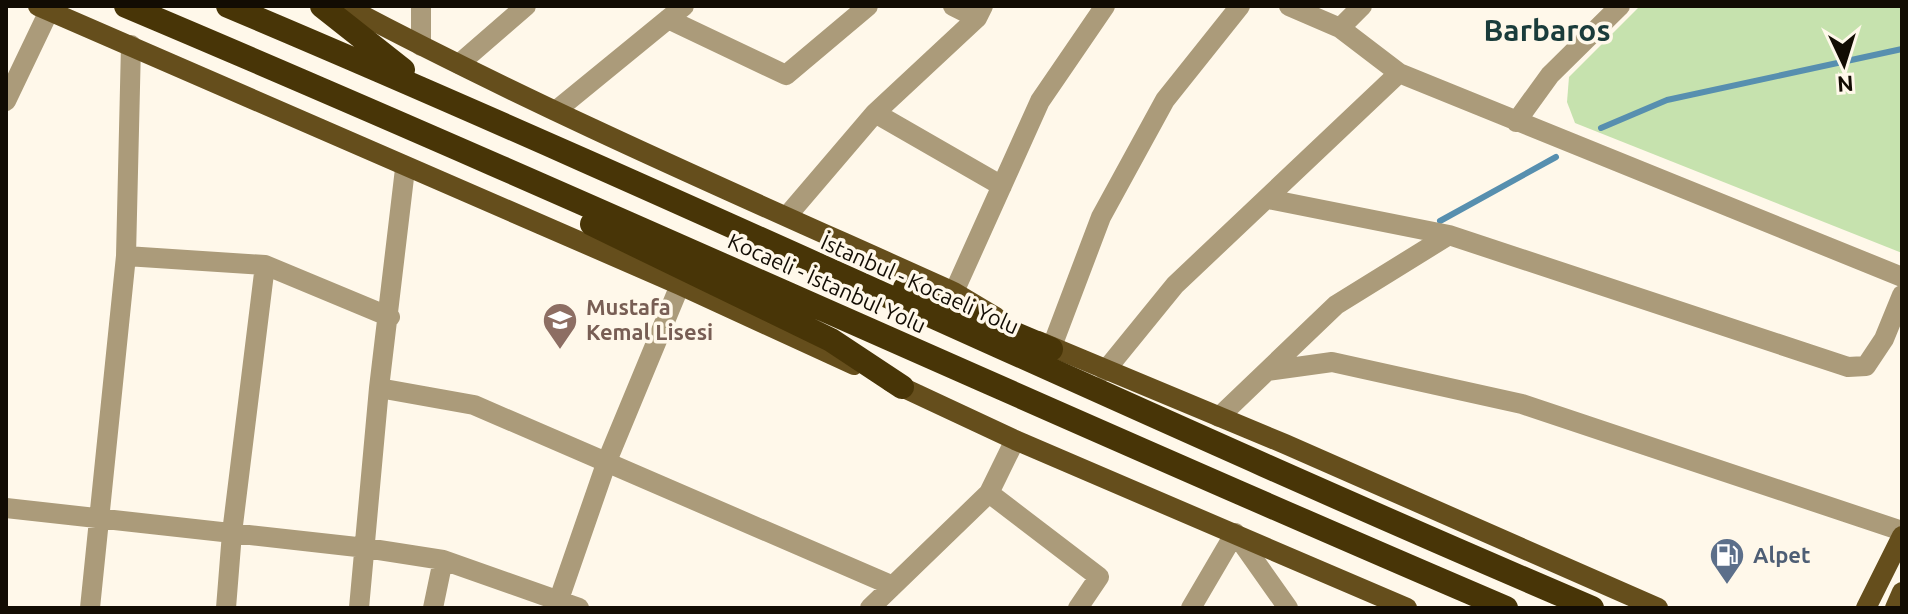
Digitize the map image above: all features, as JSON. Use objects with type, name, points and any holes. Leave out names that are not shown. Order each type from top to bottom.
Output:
[{"type":"highway","name":"Kocaeli - İstanbul Yolu","points":[[126,6],[451,144],[1165,463],[1506,608]]},
{"type":"highway","name":"İstanbul - Kocaeli Yolu","points":[[228,6],[426,89],[1327,495],[1592,608]]},
{"type":"highway","points":[[322,6],[426,89]]},
{"type":"highway","points":[[451,144],[543,201],[831,340],[902,387]]},
{"type":"highway","points":[[573,154],[709,203],[1051,349]]},
{"type":"main road","points":[[345,6],[459,64],[954,292],[1051,349],[1219,417],[1658,608]]},
{"type":"main road","points":[[43,8],[405,169],[680,285],[1015,440],[1407,608]]},
{"type":"main road","points":[[1866,608],[1902,533]]},
{"type":"main road","points":[[1895,608],[1902,592]]},
{"type":"street","points":[[421,6],[421,46]]},
{"type":"street","points":[[459,64],[526,6]]},
{"type":"street","points":[[558,109],[676,13],[786,75],[868,6]]},
{"type":"street","points":[[953,6],[980,12]]},
{"type":"street","points":[[954,292],[1040,101],[1105,6]]},
{"type":"street","points":[[1051,349],[1101,217],[1165,100],[1240,6]]},
{"type":"street","points":[[1289,6],[1340,28],[1399,73],[1902,277]]},
{"type":"street","points":[[1340,28],[1362,6]]},
{"type":"street","points":[[1516,122],[1550,75],[1620,6]]},
{"type":"street","points":[[6,101],[43,8]]},
{"type":"street","points":[[787,216],[875,113],[980,12]]},
{"type":"street","points":[[90,608],[126,256],[131,45]]},
{"type":"street","points":[[1105,371],[1175,285],[1399,73]]},
{"type":"street","points":[[875,113],[1002,186]]},
{"type":"street","points":[[359,608],[379,388],[390,317],[405,169]]},
{"type":"street","points":[[1268,199],[1449,235],[1848,367],[1866,366],[1875,354],[1902,295]]},
{"type":"street","points":[[1219,417],[1336,305],[1449,235]]},
{"type":"street","points":[[126,256],[265,265],[390,317]]},
{"type":"street","points":[[226,608],[232,533],[265,265]]},
{"type":"street","points":[[558,604],[607,461],[680,285]]},
{"type":"street","points":[[1267,371],[1332,362],[1522,404],[1902,533]]},
{"type":"street","points":[[379,388],[474,405],[893,586]]},
{"type":"street","points":[[870,608],[989,493],[1015,440]]},
{"type":"street","points":[[989,493],[1099,577],[1078,608]]},
{"type":"street","points":[[6,508],[366,548],[443,560],[558,604],[579,608]]},
{"type":"street","points":[[1191,608],[1235,533],[1288,608]]},
{"type":"street","points":[[433,608],[443,560]]},
{"type":"green space","points":[[1640,6],[1902,6],[1902,253],[1575,123],[1567,102],[1569,77]]},
{"type":"waterway","points":[[1601,128],[1667,100],[1902,49]]},
{"type":"waterway","points":[[1440,221],[1556,157]]},
{"type":"place","name":"Mustafa Kemal Lisesi","points":[[560,351]]},
{"type":"place","name":"Alpet","points":[[1727,586]]},
{"type":"district","name":"Barbaros","points":[[1547,31]]}]
